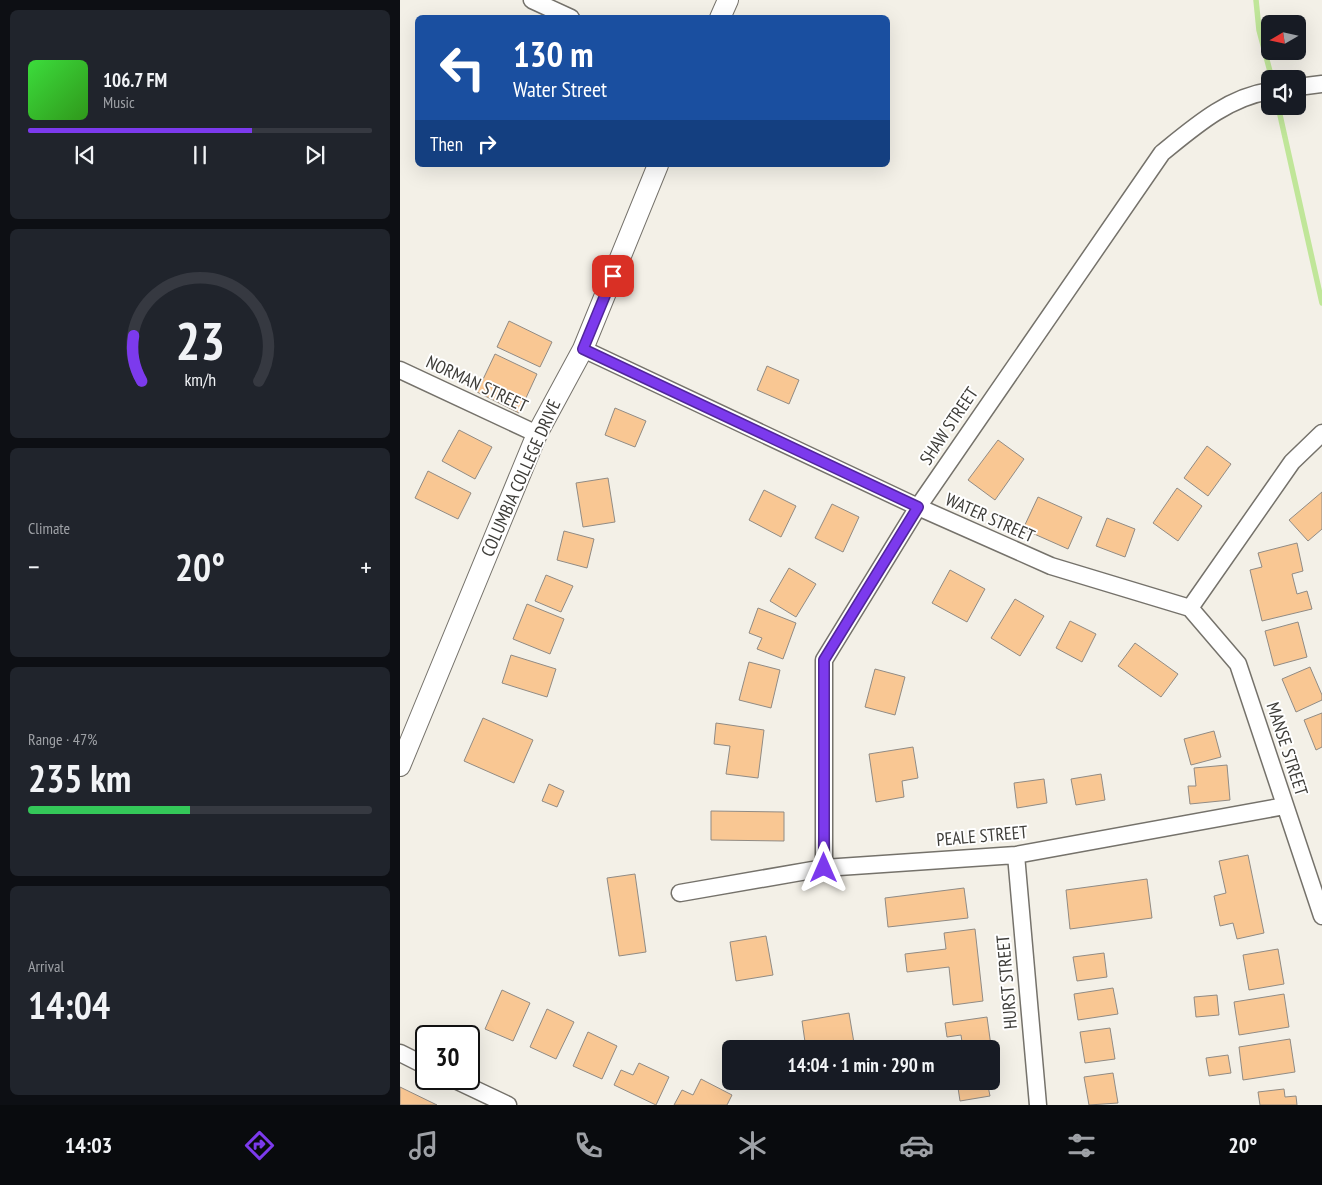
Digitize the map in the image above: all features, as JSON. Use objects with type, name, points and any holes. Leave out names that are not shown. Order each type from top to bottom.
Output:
[{"type":"street","points":[[532,0],[564,15]]},
{"type":"street","points":[[721,15],[728,0]]},
{"type":"street","points":[[1306,86],[1322,84]]},
{"type":"street","name":"SHAW STREET","points":[[824,868],[824,660],[918,507],[1162,153],[1209,115],[1261,94]]},
{"type":"street","name":"COLUMBIA COLLEGE DRIVE","points":[[400,766],[537,434],[583,349],[657,167]]},
{"type":"street","name":"WATER STREET","points":[[583,349],[918,507],[1051,566],[1190,608]]},
{"type":"street","name":"NORMAN STREET","points":[[400,370],[537,434]]},
{"type":"street","points":[[1190,608],[1292,462],[1322,433]]},
{"type":"street","name":"MANSE STREET","points":[[1190,608],[1238,664],[1322,916]]},
{"type":"street","name":"PEALE STREET","points":[[680,893],[824,868],[1016,854],[1285,806]]},
{"type":"street","name":"HURST STREET","points":[[1016,854],[1038,1105]]},
{"type":"street","points":[[400,1053],[415,1060]]},
{"type":"street","points":[[476,1090],[508,1105]]},
{"type":"building","points":[[509,321],[552,342],[540,367],[497,347]]},
{"type":"building","points":[[495,354],[537,374],[519,413],[477,392]]},
{"type":"building","points":[[767,366],[799,380],[789,404],[757,390]]},
{"type":"building","points":[[615,408],[646,421],[635,447],[605,435]]},
{"type":"building","points":[[459,430],[492,447],[475,479],[442,461]]},
{"type":"building","points":[[998,440],[1024,459],[995,500],[968,480]]},
{"type":"building","points":[[1207,446],[1231,464],[1208,496],[1184,478]]},
{"type":"building","points":[[428,471],[471,493],[458,519],[415,498]]},
{"type":"building","points":[[608,478],[615,522],[583,527],[576,483]]},
{"type":"building","points":[[1177,488],[1202,506],[1178,541],[1153,523]]},
{"type":"building","points":[[764,490],[796,506],[781,537],[749,520]]},
{"type":"building","points":[[1322,492],[1322,529],[1308,541],[1289,520]]},
{"type":"building","points":[[1038,497],[1082,517],[1068,549],[1023,529]]},
{"type":"building","points":[[832,504],[859,517],[843,552],[815,538]]},
{"type":"building","points":[[1107,518],[1135,529],[1125,557],[1096,546]]},
{"type":"building","points":[[564,531],[594,539],[587,568],[557,560]]},
{"type":"building","points":[[1297,543],[1303,571],[1292,574],[1297,594],[1307,591],[1312,609],[1262,621],[1250,570],[1262,567],[1258,553]]},
{"type":"building","points":[[789,568],[816,584],[796,617],[770,601]]},
{"type":"building","points":[[950,570],[985,589],[967,622],[932,603]]},
{"type":"building","points":[[546,575],[573,586],[561,612],[535,601]]},
{"type":"building","points":[[1015,599],[1044,616],[1020,656],[991,638]]},
{"type":"building","points":[[527,604],[564,619],[550,654],[513,639]]},
{"type":"building","points":[[758,608],[796,623],[783,659],[757,649],[762,638],[749,633]]},
{"type":"building","points":[[1070,621],[1096,634],[1082,662],[1056,648]]},
{"type":"building","points":[[1298,622],[1307,657],[1274,666],[1265,631]]},
{"type":"building","points":[[1135,643],[1178,674],[1161,697],[1118,666]]},
{"type":"building","points":[[511,655],[556,669],[547,697],[502,683]]},
{"type":"building","points":[[749,662],[780,670],[771,708],[739,700]]},
{"type":"building","points":[[1310,667],[1322,695],[1322,700],[1296,712],[1282,679]]},
{"type":"building","points":[[875,669],[905,677],[895,715],[865,707]]},
{"type":"building","points":[[1322,713],[1322,747],[1316,750],[1304,720]]},
{"type":"building","points":[[483,718],[533,740],[514,783],[464,761]]},
{"type":"building","points":[[716,723],[764,730],[758,778],[726,774],[730,746],[714,744]]},
{"type":"building","points":[[1214,731],[1221,757],[1191,765],[1184,739]]},
{"type":"building","points":[[913,747],[918,778],[902,781],[904,797],[876,802],[869,754]]},
{"type":"building","points":[[1227,765],[1230,800],[1190,804],[1188,786],[1196,786],[1194,768]]},
{"type":"building","points":[[1101,774],[1105,800],[1076,805],[1071,779]]},
{"type":"building","points":[[1044,779],[1047,803],[1017,808],[1014,783]]},
{"type":"building","points":[[549,784],[564,791],[557,807],[542,801]]},
{"type":"building","points":[[711,811],[784,812],[784,841],[711,840]]},
{"type":"building","points":[[1248,855],[1264,933],[1237,939],[1233,923],[1220,926],[1214,896],[1226,893],[1219,861]]},
{"type":"building","points":[[635,874],[646,952],[619,956],[607,878]]},
{"type":"building","points":[[1147,879],[1152,918],[1070,929],[1066,890]]},
{"type":"building","points":[[964,888],[968,918],[888,927],[885,898]]},
{"type":"building","points":[[975,929],[983,1001],[953,1005],[949,967],[907,972],[905,954],[946,949],[944,933]]},
{"type":"building","points":[[766,936],[773,975],[736,981],[730,942]]},
{"type":"building","points":[[1278,949],[1284,984],[1249,990],[1243,955]]},
{"type":"building","points":[[1104,953],[1107,977],[1077,981],[1073,957]]},
{"type":"building","points":[[1113,988],[1118,1014],[1078,1020],[1074,994]]},
{"type":"building","points":[[502,990],[530,1003],[513,1041],[485,1029]]},
{"type":"building","points":[[1284,994],[1289,1027],[1239,1035],[1234,1002]]},
{"type":"building","points":[[1217,995],[1219,1015],[1196,1017],[1194,997]]},
{"type":"building","points":[[547,1009],[574,1022],[556,1059],[530,1047]]},
{"type":"building","points":[[849,1013],[854,1040],[805,1040],[802,1021]]},
{"type":"building","points":[[987,1017],[990,1040],[962,1040],[961,1035],[947,1037],[945,1023]]},
{"type":"building","points":[[1110,1028],[1115,1059],[1085,1063],[1080,1032]]},
{"type":"building","points":[[588,1032],[617,1046],[602,1079],[573,1066]]},
{"type":"building","points":[[1290,1039],[1295,1072],[1243,1080],[1239,1047]]},
{"type":"building","points":[[1228,1055],[1231,1073],[1209,1076],[1206,1058]]},
{"type":"building","points":[[639,1063],[669,1077],[656,1105],[614,1085],[621,1070],[633,1075]]},
{"type":"building","points":[[1113,1073],[1118,1103],[1089,1105],[1084,1077]]},
{"type":"building","points":[[701,1079],[732,1095],[727,1105],[674,1105],[682,1090],[693,1095]]},
{"type":"building","points":[[400,1087],[437,1105],[400,1105]]},
{"type":"building","points":[[1284,1089],[1285,1097],[1296,1096],[1297,1105],[1260,1105],[1258,1092]]},
{"type":"building","points":[[958,1090],[989,1090],[990,1096],[960,1101]]},
{"type":"waterway","points":[[1256,0],[1259,30],[1270,70]]},
{"type":"waterway","points":[[1280,115],[1322,303]]},
{"type":"route","points":[[613,276],[583,349],[918,507],[824,660],[824,868]]}]
